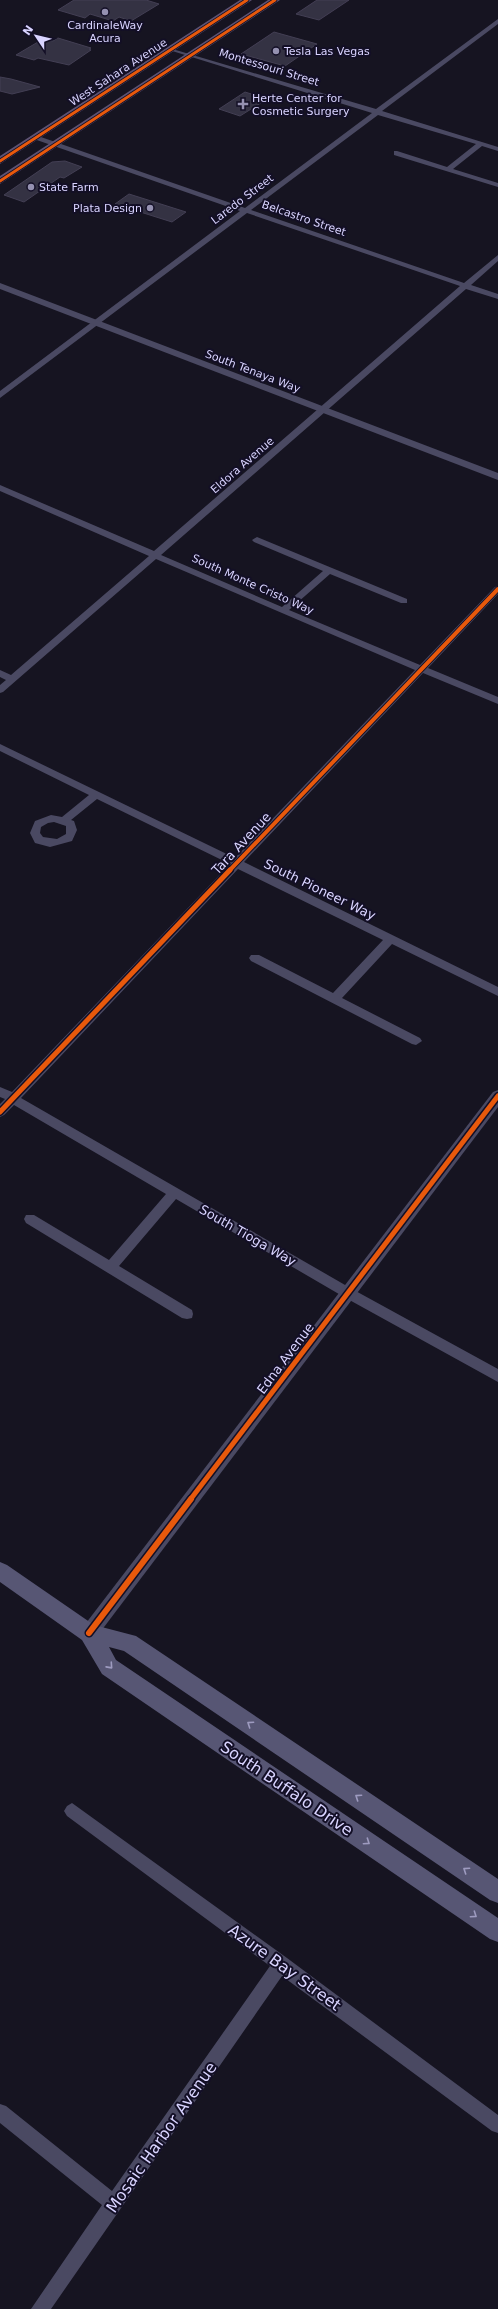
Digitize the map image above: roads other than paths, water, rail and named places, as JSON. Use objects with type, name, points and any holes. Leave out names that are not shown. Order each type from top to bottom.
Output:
[{"type":"main road","name":"West Sahara Avenue","points":[[0,160],[247,0]]},
{"type":"main road","name":"West Sahara Avenue","points":[[0,181],[275,0]]},
{"type":"main road","name":"South Buffalo Drive","points":[[0,1571],[89,1633],[129,1642],[498,1892]]},
{"type":"main road","name":"South Buffalo Drive","points":[[89,1633],[109,1667],[498,1931]]},
{"type":"street","name":"Laredo Street","points":[[0,395],[377,111],[496,24]]},
{"type":"street","name":"Montessouri Street","points":[[171,49],[498,149]]},
{"type":"street","name":"Belcastro Street","points":[[35,138],[498,297]]},
{"type":"street","points":[[448,169],[481,144]]},
{"type":"street","points":[[397,154],[496,184]]},
{"type":"street","name":"Eldora Avenue","points":[[0,690],[498,257]]},
{"type":"street","name":"South Tenaya Way","points":[[0,286],[498,477]]},
{"type":"street","name":"South Monte Cristo Way","points":[[0,488],[283,611],[498,701]]},
{"type":"street","points":[[257,540],[404,601]]},
{"type":"street","points":[[283,611],[329,570]]},
{"type":"street","name":"Tara Avenue","points":[[0,1112],[498,589]]},
{"type":"street","points":[[0,673],[12,679]]},
{"type":"street","name":"South Pioneer Way","points":[[0,747],[498,992]]},
{"type":"street","points":[[65,820],[96,794]]},
{"type":"street","points":[[334,999],[390,939]]},
{"type":"street","points":[[255,958],[416,1041]]},
{"type":"street","name":"South Tioga Way","points":[[0,1091],[348,1292],[498,1376]]},
{"type":"street","name":"Edna Avenue","points":[[89,1633],[498,1096]]},
{"type":"street","points":[[110,1268],[175,1192]]},
{"type":"street","points":[[30,1219],[187,1314]]},
{"type":"street","name":"Azure Bay Street","points":[[72,1811],[498,2125]]},
{"type":"street","name":"Mosaic Harbor Avenue","points":[[40,2309],[281,1964]]},
{"type":"street","points":[[0,2112],[114,2204]]},
{"type":"place","name":"CardinaleWay Acura","points":[[105,12]]},
{"type":"place","name":"Tesla Las Vegas","points":[[276,51]]},
{"type":"place","name":"Herte Center for Cosmetic Surgery","points":[[243,104]]},
{"type":"place","name":"State Farm","points":[[31,187]]},
{"type":"place","name":"Plata Design","points":[[150,208]]}]
